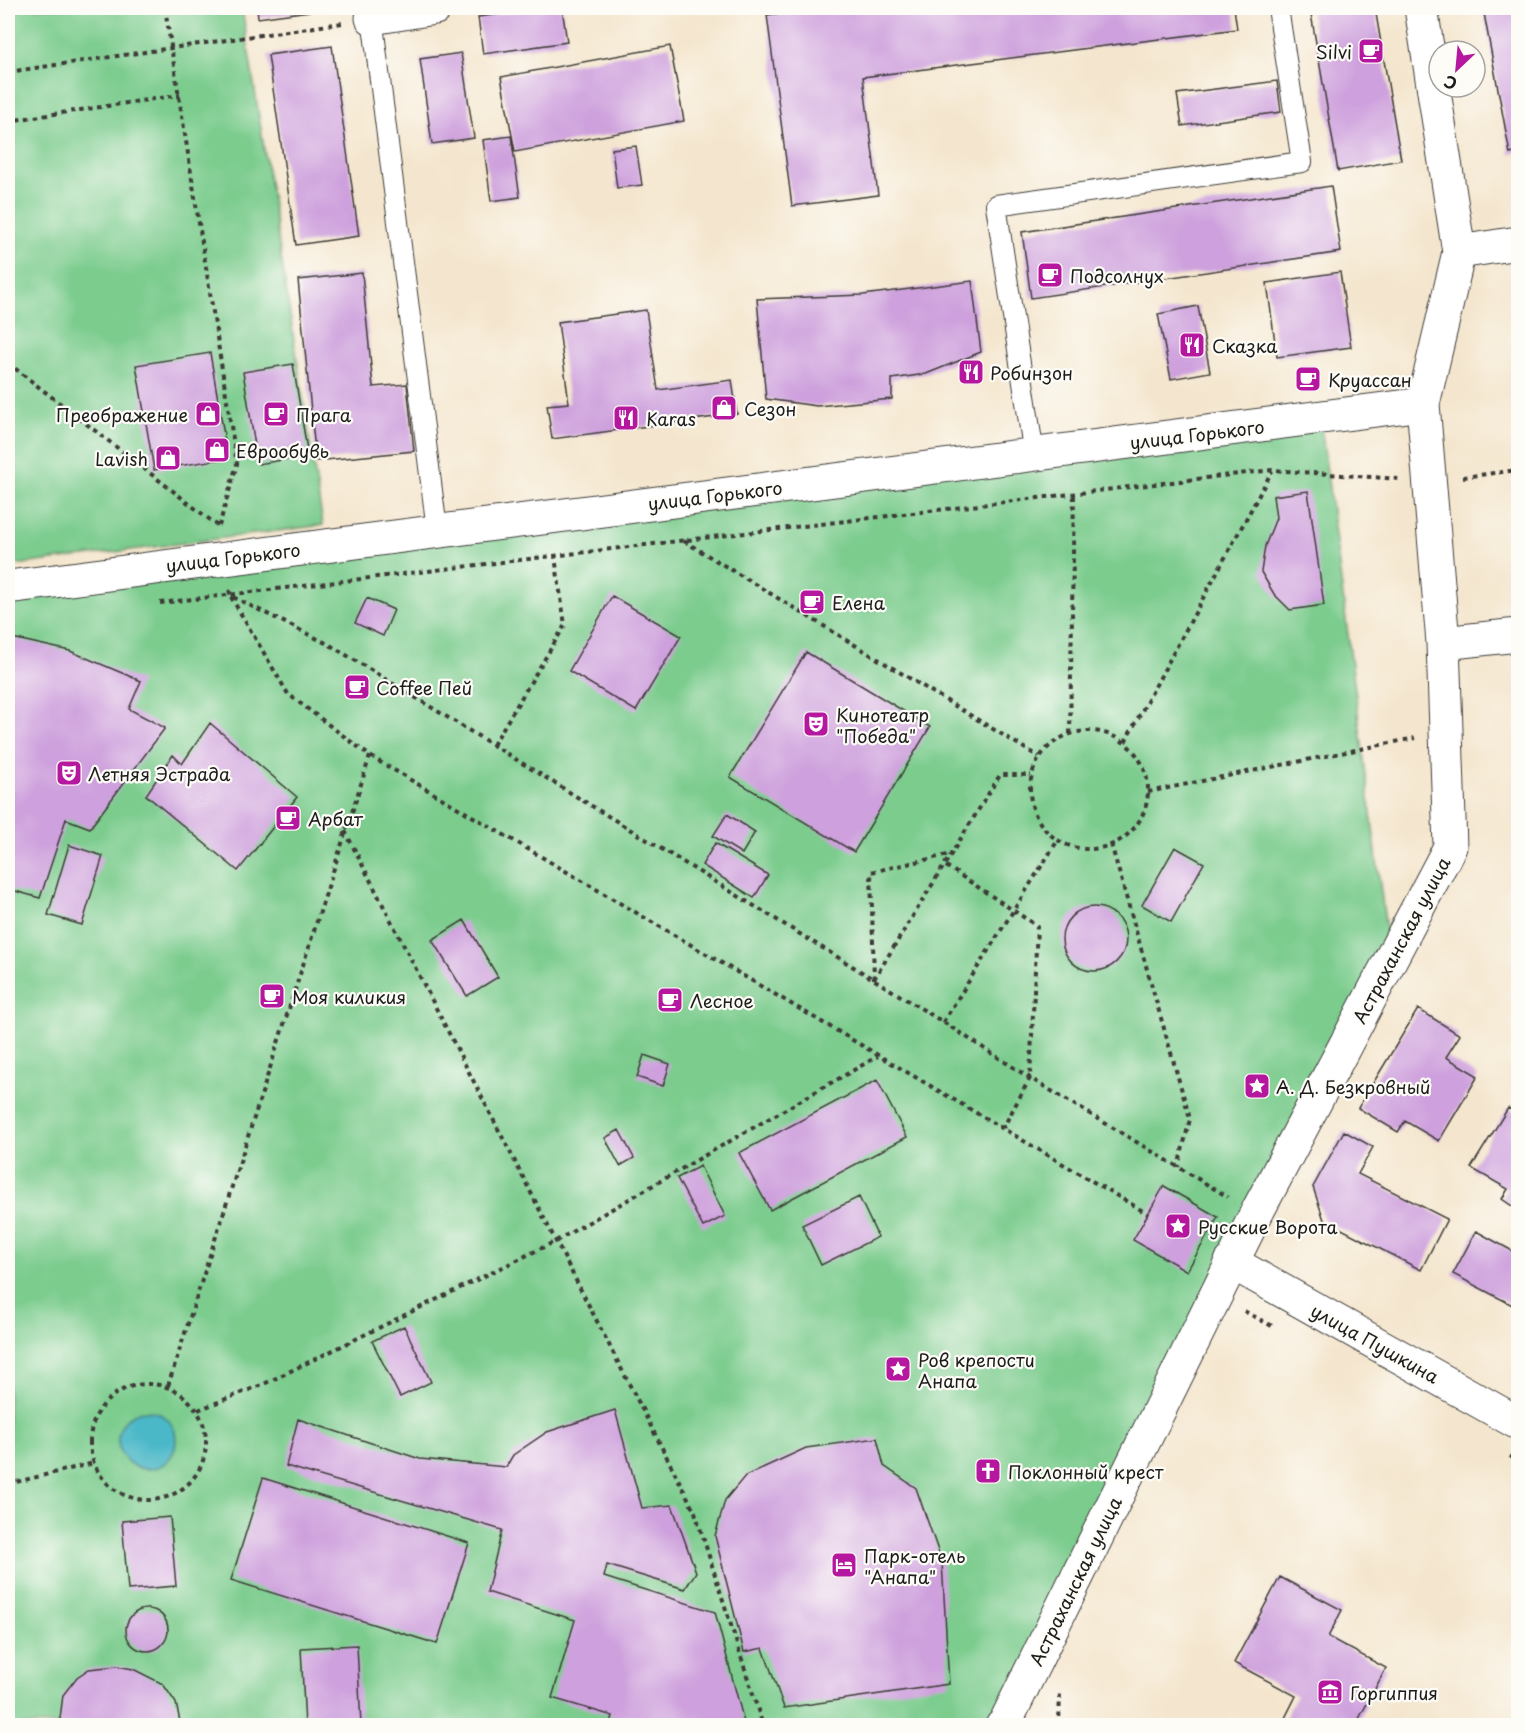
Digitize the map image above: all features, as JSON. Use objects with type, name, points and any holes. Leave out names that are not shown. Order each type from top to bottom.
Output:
[{"type":"street","points":[[371,13],[435,8]]},
{"type":"street","name":"Астраханская улица","points":[[1003,1725],[1231,1262],[1449,847],[1443,643],[1423,404],[1459,252],[1421,8]]},
{"type":"street","points":[[1459,252],[1518,243]]},
{"type":"street","name":"улица Горького","points":[[8,587],[221,543],[436,530],[1423,404]]},
{"type":"street","points":[[1443,643],[1518,635]]},
{"type":"street","name":"улица Пушкина","points":[[1231,1262],[1518,1424]]},
{"type":"lane","points":[[1034,455],[996,205],[1302,162],[1278,8]]},
{"type":"lane","points":[[371,13],[436,530]]},
{"type":"path","points":[[165,8],[237,464],[221,543],[231,596],[288,694],[370,756],[1148,1214]]},
{"type":"path","points":[[8,72],[173,50],[371,13]]},
{"type":"path","points":[[8,121],[180,95]]},
{"type":"path","points":[[8,363],[221,543]]},
{"type":"path","points":[[1125,742],[1272,470]]},
{"type":"path","points":[[148,605],[1272,470],[1428,482],[1518,470]]},
{"type":"path","points":[[1070,734],[1074,494]]},
{"type":"path","points":[[683,541],[1039,757]]},
{"type":"path","points":[[493,745],[565,625],[555,557]]},
{"type":"path","points":[[231,596],[330,645],[874,979],[1030,1078],[1256,1214]]},
{"type":"path","points":[[1148,792],[1446,731]]},
{"type":"path","points":[[1098,732],[1125,742],[1140,759],[1148,780],[1147,802],[1138,823],[1122,839],[1101,848],[1078,848],[1058,840],[1043,827],[1034,812],[1030,793],[1031,775],[1039,757],[1052,742],[1070,734],[1098,732]]},
{"type":"path","points":[[168,1386],[370,756]]},
{"type":"path","points":[[874,979],[946,866],[1000,775],[1031,775]]},
{"type":"path","points":[[345,831],[695,1512],[763,1725]]},
{"type":"path","points":[[943,1022],[1058,840]]},
{"type":"path","points":[[1111,844],[1190,1119],[1178,1167]]},
{"type":"path","points":[[874,979],[871,872],[953,854]]},
{"type":"path","points":[[946,866],[1012,912],[1037,926],[1030,1078],[1003,1128]]},
{"type":"path","points":[[198,1410],[264,1384],[556,1241],[879,1055]]},
{"type":"path","points":[[1240,1308],[1281,1331]]},
{"type":"path","points":[[146,1383],[168,1386],[198,1410],[208,1436],[204,1464],[183,1490],[149,1501],[116,1491],[100,1476],[94,1463],[89,1434],[99,1409],[120,1390],[146,1383]]},
{"type":"path","points":[[1508,1455],[1518,1461]]},
{"type":"path","points":[[8,1484],[94,1463]]},
{"type":"path","points":[[1059,1725],[1060,1681]]},
{"type":"green space","points":[[8,8],[242,8],[323,525],[8,566]]},
{"type":"green space","points":[[1320,418],[1390,961],[1002,1726],[8,1725],[8,587]]},
{"type":"water","points":[[141,1411],[153,1411],[168,1419],[176,1434],[176,1446],[168,1461],[153,1469],[141,1469],[126,1461],[118,1446],[118,1434],[126,1419]]},
{"type":"building","points":[[257,8],[324,8],[324,9],[258,18]]},
{"type":"building","points":[[544,8],[562,8],[567,42],[483,54],[478,17]]},
{"type":"building","points":[[823,8],[1234,8],[1237,29],[863,77],[878,195],[792,206],[767,15]]},
{"type":"building","points":[[1310,8],[1375,8],[1401,160],[1338,171]]},
{"type":"building","points":[[1483,8],[1518,8],[1518,152],[1510,154]]},
{"type":"building","points":[[332,46],[359,236],[296,245],[268,55]]},
{"type":"building","points":[[670,46],[684,121],[515,152],[501,77]]},
{"type":"building","points":[[461,53],[474,138],[432,144],[420,59]]},
{"type":"building","points":[[1277,81],[1281,112],[1182,126],[1177,94]]},
{"type":"building","points":[[511,136],[520,197],[491,201],[483,140]]},
{"type":"building","points":[[636,146],[642,185],[617,188],[612,149]]},
{"type":"building","points":[[1331,186],[1341,252],[1031,298],[1022,232]]},
{"type":"building","points":[[1340,272],[1351,347],[1277,357],[1267,283]]},
{"type":"building","points":[[362,273],[373,387],[407,384],[414,451],[316,461],[298,280]]},
{"type":"building","points":[[972,281],[981,352],[926,374],[892,379],[892,399],[817,406],[766,399],[757,299],[863,295]]},
{"type":"building","points":[[1198,306],[1210,372],[1171,379],[1158,314]]},
{"type":"building","points":[[646,310],[658,390],[732,380],[737,414],[552,439],[547,405],[569,403],[558,322]]},
{"type":"building","points":[[210,353],[228,458],[154,470],[136,365]]},
{"type":"building","name":"Прага","points":[[293,364],[308,456],[258,464],[243,372]]},
{"type":"building","points":[[1308,491],[1324,605],[1290,610],[1274,594],[1261,572],[1265,546],[1276,518],[1273,496]]},
{"type":"building","points":[[612,596],[681,636],[636,711],[569,671]]},
{"type":"building","points":[[367,598],[394,610],[383,636],[355,623]]},
{"type":"building","name":"Летняя Эстрада","points":[[8,637],[70,651],[141,681],[129,709],[165,728],[90,828],[66,819],[40,898],[8,889]]},
{"type":"building","points":[[806,652],[930,727],[854,852],[730,777]]},
{"type":"building","points":[[210,723],[297,797],[238,871],[146,795],[173,755],[182,764]]},
{"type":"building","points":[[727,814],[755,832],[742,854],[713,836]]},
{"type":"building","points":[[715,843],[768,875],[754,898],[702,865]]},
{"type":"building","points":[[69,845],[103,856],[82,925],[48,915]]},
{"type":"building","points":[[1175,847],[1204,863],[1171,922],[1142,905]]},
{"type":"building","points":[[1094,907],[1112,913],[1120,921],[1126,939],[1120,957],[1112,965],[1094,971],[1076,965],[1068,957],[1062,939],[1068,921],[1076,913]]},
{"type":"building","points":[[464,920],[498,977],[467,996],[432,940]]},
{"type":"building","points":[[1418,1009],[1460,1035],[1446,1057],[1478,1076],[1439,1141],[1405,1121],[1398,1132],[1358,1108]]},
{"type":"building","points":[[644,1055],[670,1064],[663,1086],[637,1077]]},
{"type":"building","points":[[877,1080],[907,1137],[770,1210],[739,1153]]},
{"type":"building","points":[[1508,1108],[1518,1114],[1518,1210],[1502,1199],[1508,1189],[1471,1168]]},
{"type":"building","points":[[619,1130],[634,1158],[620,1166],[605,1138]]},
{"type":"building","points":[[1344,1131],[1373,1147],[1358,1174],[1447,1219],[1421,1270],[1324,1220],[1313,1187]]},
{"type":"building","points":[[700,1166],[725,1216],[703,1227],[677,1178]]},
{"type":"building","points":[[1164,1186],[1218,1217],[1187,1271],[1133,1240]]},
{"type":"building","points":[[859,1197],[878,1237],[821,1265],[802,1225]]},
{"type":"building","points":[[1476,1231],[1518,1254],[1518,1308],[1453,1274]]},
{"type":"building","points":[[404,1326],[431,1382],[400,1397],[372,1341]]},
{"type":"building","points":[[615,1410],[642,1508],[672,1505],[696,1572],[685,1589],[607,1565],[604,1577],[715,1612],[745,1726],[610,1726],[613,1716],[552,1698],[575,1620],[487,1592],[502,1530],[286,1466],[298,1419],[420,1459],[506,1467],[513,1455],[547,1432]]},
{"type":"building","points":[[877,1438],[884,1466],[916,1488],[942,1562],[949,1684],[784,1708],[763,1648],[744,1652],[715,1536],[725,1500],[745,1476],[806,1448]]},
{"type":"building","points":[[263,1478],[469,1543],[437,1644],[231,1580]]},
{"type":"building","points":[[170,1517],[176,1586],[128,1590],[122,1521]]},
{"type":"building","points":[[1280,1577],[1342,1610],[1328,1637],[1386,1668],[1355,1726],[1300,1726],[1285,1718],[1296,1696],[1234,1663]]},
{"type":"building","points":[[147,1609],[162,1615],[168,1630],[162,1645],[147,1651],[132,1645],[126,1630],[132,1615]]},
{"type":"building","points":[[357,1645],[361,1726],[305,1726],[301,1648]]},
{"type":"building","points":[[117,1666],[133,1669],[163,1684],[176,1703],[181,1726],[59,1726],[63,1695],[77,1677],[89,1669]]},
{"type":"place","name":"Silvi","points":[[1371,51]]},
{"type":"place","name":"Подсолнух","points":[[1050,275]]},
{"type":"place","name":"Сказка","points":[[1192,345]]},
{"type":"place","name":"Робинзон","points":[[971,372]]},
{"type":"place","name":"Круассан","points":[[1308,379]]},
{"type":"place","name":"Сезон","points":[[724,408]]},
{"type":"place","name":"Преображение","points":[[208,414]]},
{"type":"place","name":"Прага","points":[[276,414]]},
{"type":"place","name":"Karas","points":[[626,418]]},
{"type":"place","name":"Еврообувь","points":[[217,450]]},
{"type":"place","name":"Lavish","points":[[168,458]]},
{"type":"place","name":"Елена","points":[[812,602]]},
{"type":"place","name":"Coffee Пей","points":[[357,687]]},
{"type":"place","name":"Кинотеатр \"Победа\"","points":[[816,724]]},
{"type":"place","name":"Летняя Эстрада","points":[[69,773]]},
{"type":"place","name":"Арбат","points":[[288,818]]},
{"type":"place","name":"Моя киликия","points":[[272,996]]},
{"type":"place","name":"Лесное","points":[[670,1000]]},
{"type":"place","name":"А. Д. Безкровный","points":[[1257,1086]]},
{"type":"place","name":"Русские Ворота","points":[[1178,1226]]},
{"type":"place","name":"Ров крепости Анапа","points":[[898,1369]]},
{"type":"place","name":"Поклонный крест","points":[[988,1471]]},
{"type":"place","name":"Парк-отель \"Анапа\"","points":[[844,1565]]},
{"type":"place","name":"Горгиппия","points":[[1330,1692]]}]
